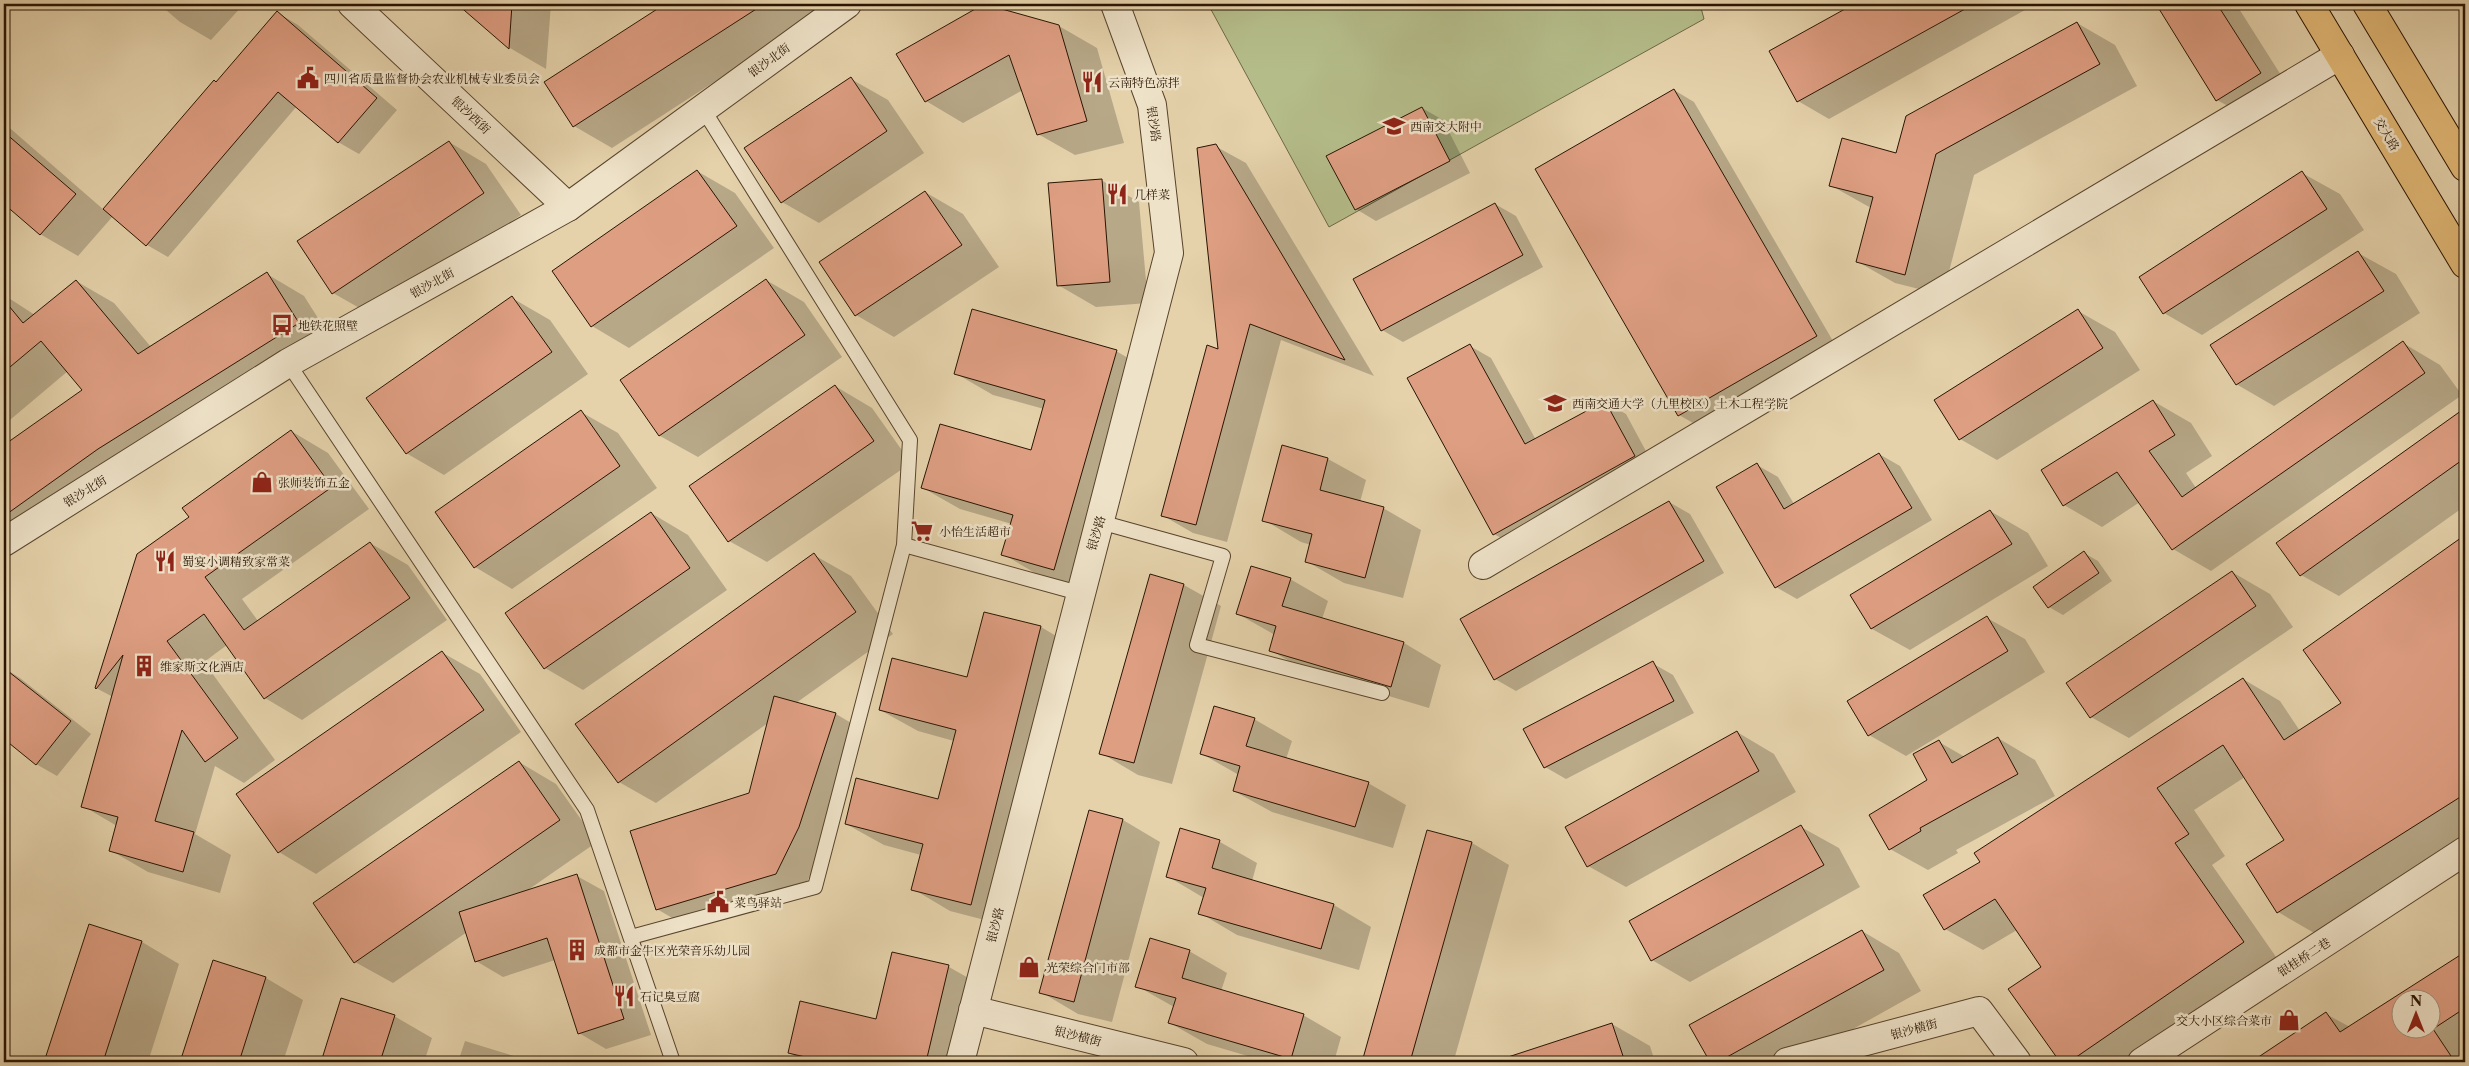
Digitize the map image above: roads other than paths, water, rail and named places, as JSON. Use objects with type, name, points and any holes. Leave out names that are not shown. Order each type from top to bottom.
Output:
[{"type":"main road","name":"交大路","points":[[2309,4],[2465,264]]},
{"type":"main road","points":[[2367,4],[2465,167]]},
{"type":"street","name":"银沙西街","points":[[352,4],[568,207]]},
{"type":"street","name":"银沙北街","points":[[4,542],[288,363],[568,207],[847,4]]},
{"type":"street","name":"银沙路","points":[[960,1062],[1169,253],[1152,105],[1115,4]]},
{"type":"street","points":[[1483,565],[2340,55]]},
{"type":"street","name":"银桂桥二巷","points":[[2142,1062],[2465,851]]},
{"type":"street","name":"银沙横街","points":[[973,1010],[1184,1062]]},
{"type":"street","name":"银沙横街","points":[[1787,1062],[1979,1011],[2017,1062]]},
{"type":"lane","points":[[631,937],[815,887],[904,545],[910,440],[703,109]]},
{"type":"lane","points":[[288,363],[587,810],[673,1062]]},
{"type":"lane","points":[[1100,522],[1223,556],[1197,645],[1382,693]]},
{"type":"lane","points":[[904,545],[1080,593]]},
{"type":"place","name":"四川省质量监督协会农业机械专业委员会","points":[[308,78]]},
{"type":"place","name":"云南特色凉拌","points":[[1092,82]]},
{"type":"place","name":"西南交大附中","points":[[1394,126]]},
{"type":"place","name":"几样菜","points":[[1117,194]]},
{"type":"place","name":"地铁花照壁","points":[[282,325]]},
{"type":"place","name":"西南交通大学（九里校区）土木工程学院","points":[[1555,403]]},
{"type":"place","name":"张师装饰五金","points":[[262,482]]},
{"type":"place","name":"小怡生活超市","points":[[922,531]]},
{"type":"place","name":"蜀宴小调精致家常菜","points":[[165,561]]},
{"type":"place","name":"维家斯文化酒店","points":[[144,666]]},
{"type":"place","name":"菜鸟驿站","points":[[718,902]]},
{"type":"place","name":"成都市金牛区光荣音乐幼儿园","points":[[577,950]]},
{"type":"place","name":"光荣综合门市部","points":[[1029,967]]},
{"type":"place","name":"石记臭豆腐","points":[[624,996]]},
{"type":"place","name":"交大小区综合菜市","points":[[2289,1020]]}]
